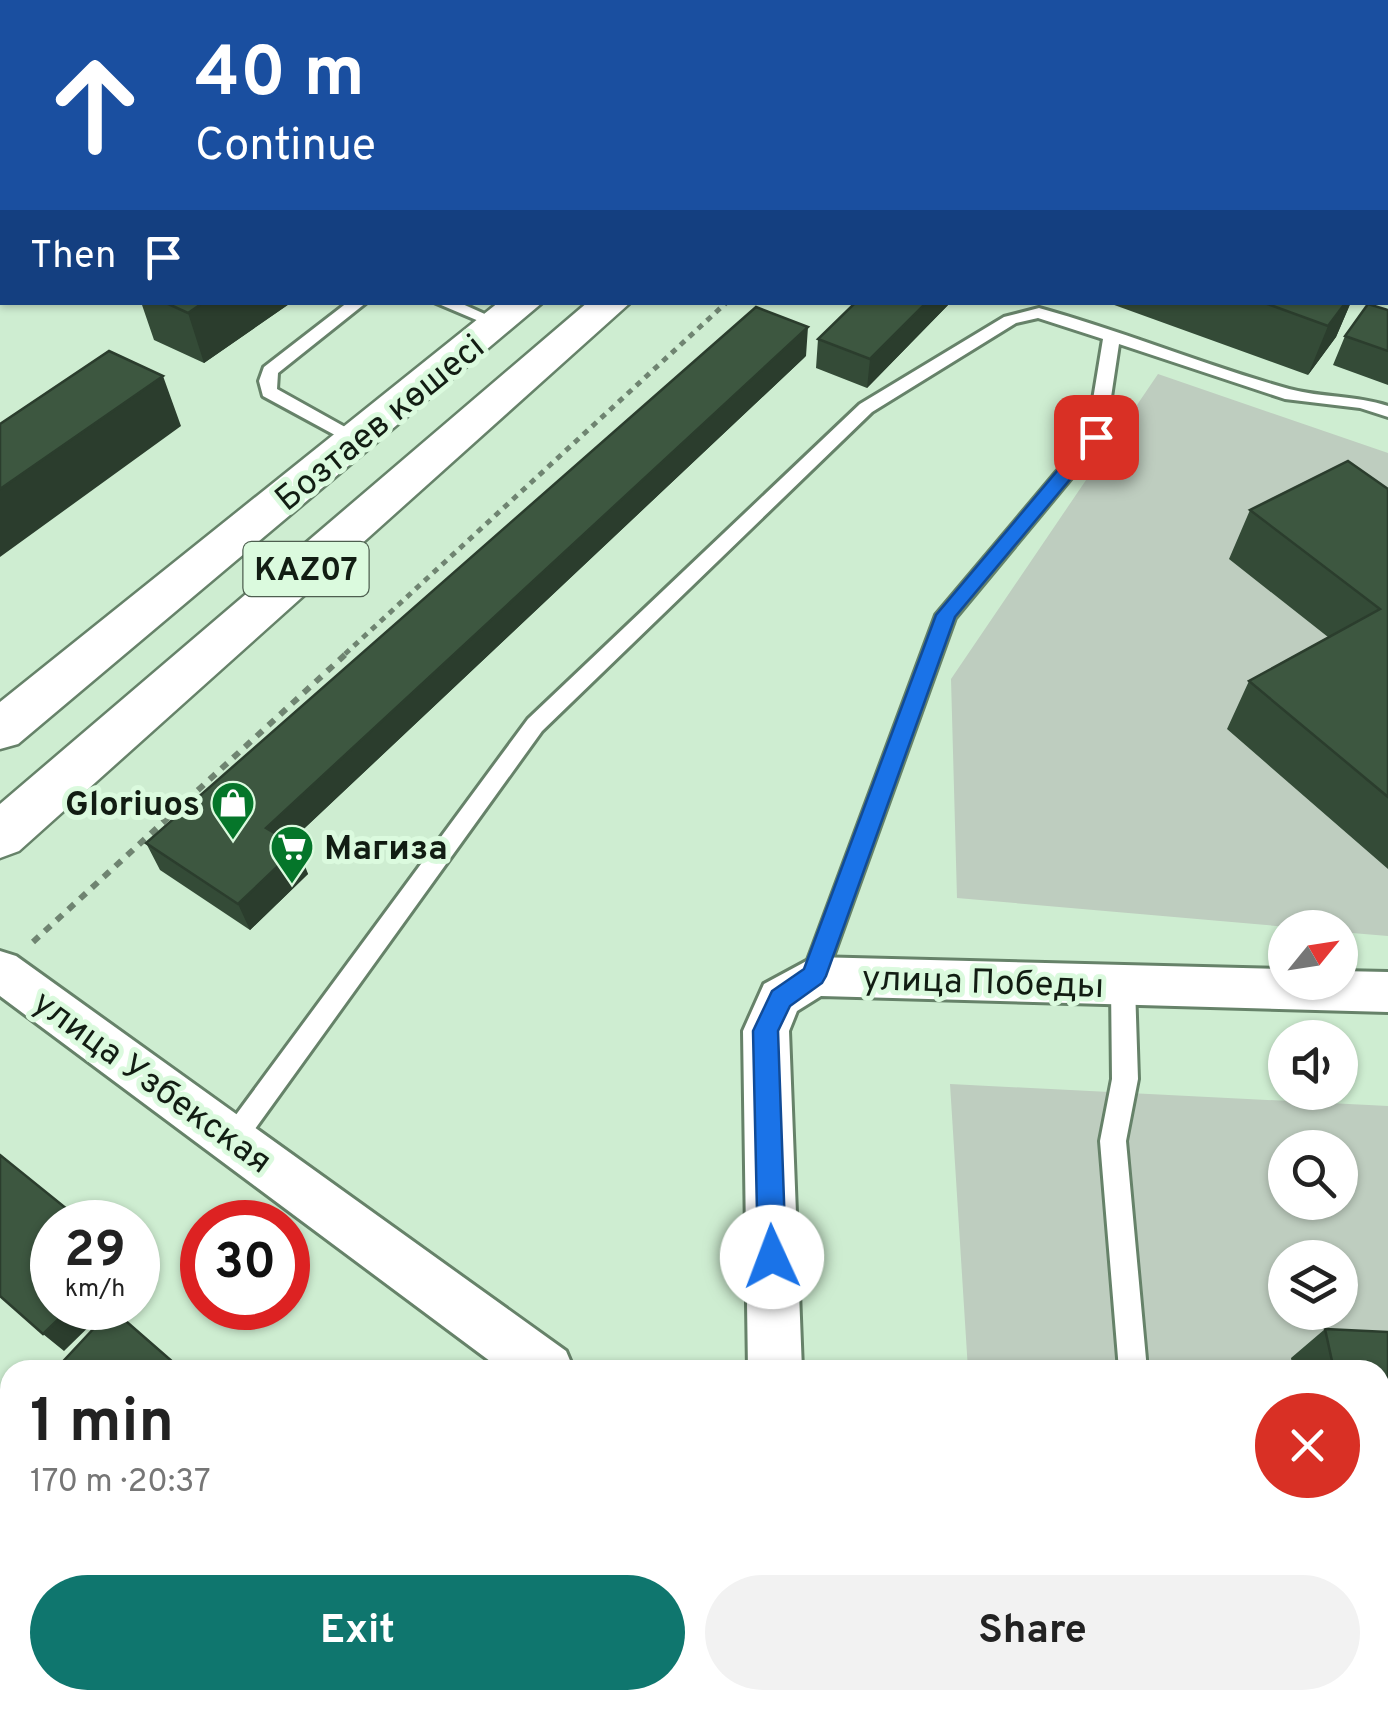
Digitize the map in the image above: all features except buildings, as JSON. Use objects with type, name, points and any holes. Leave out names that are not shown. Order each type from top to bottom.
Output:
[{"type":"highway","name":"Бозтаев көшесі","points":[[0,836],[609,305]]},
{"type":"highway","name":"Бозтаев көшесі","points":[[0,730],[512,313]]},
{"type":"street","name":"улица Узбекская","points":[[1,970],[534,1360]]},
{"type":"street","name":"улица Победы","points":[[775,1360],[766,1031],[780,998],[814,976],[1388,992]]},
{"type":"lane","points":[[355,305],[270,372],[266,381],[270,392],[357,440]]},
{"type":"lane","points":[[461,305],[512,313]]},
{"type":"lane","points":[[233,1139],[536,725],[866,408],[1010,320],[1040,312],[1072,315],[1112,334],[1291,395],[1362,403],[1388,412]]},
{"type":"lane","points":[[814,976],[946,615],[1096,437],[1112,334]]},
{"type":"lane","points":[[1123,986],[1125,1079],[1114,1140],[1132,1360]]},
{"type":"path","points":[[1,970],[724,305]]},
{"type":"green space","points":[[1158,374],[1388,453],[1388,936],[1358,934],[1358,910],[1268,910],[1268,925],[957,898],[951,679]]},
{"type":"green space","points":[[950,1084],[1268,1100],[1268,1110],[1358,1110],[1358,1104],[1388,1106],[1388,1360],[967,1360]]},
{"type":"place","name":"Gloriuos","points":[[233,841]]},
{"type":"place","name":"Магиза","points":[[292,885]]},
{"type":"route","points":[[772,1257],[766,1031],[780,998],[814,976],[946,615],[1096,437]]}]
